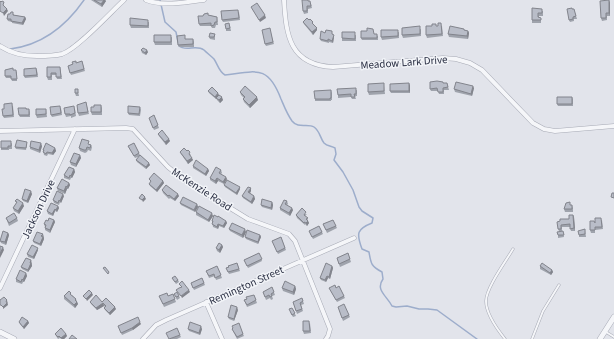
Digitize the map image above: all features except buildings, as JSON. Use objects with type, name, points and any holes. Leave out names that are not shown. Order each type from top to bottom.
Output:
[{"type":"street","points":[[0,46],[17,55],[54,56],[62,54],[74,47],[124,0]]},
{"type":"street","points":[[146,0],[161,4],[170,4],[204,0]]},
{"type":"street","name":"Meadow Lark Drive","points":[[284,0],[286,26],[289,40],[300,55],[316,64],[333,67],[443,58],[456,59],[470,63],[482,70],[533,123],[544,129],[555,131],[614,126]]},
{"type":"street","name":"Jackson Drive","points":[[0,288],[75,129]]},
{"type":"street","name":"McKenzie Road","points":[[0,131],[133,129],[168,167],[183,179],[248,219],[289,234],[295,242],[330,329],[326,339]]},
{"type":"street","name":"Remington Street","points":[[143,339],[156,325],[354,238]]},
{"type":"street","points":[[206,302],[222,339]]},
{"type":"street","points":[[600,339],[614,316]]},
{"type":"street","points":[[0,334],[14,339]]},
{"type":"lane","points":[[505,339],[488,312],[486,300],[487,294],[513,249]]},
{"type":"lane","points":[[532,339],[543,311],[558,285]]},
{"type":"lane","points":[[605,331],[614,337]]},
{"type":"waterway","points":[[10,49],[22,47],[43,39],[61,26],[84,0]]},
{"type":"waterway","points":[[160,0],[165,22],[176,32],[178,42]]},
{"type":"waterway","points":[[179,46],[182,48],[201,48],[214,59],[220,70],[225,75],[245,72],[266,75],[276,88],[292,121],[297,125],[314,127],[318,130],[324,143],[335,148],[336,154],[334,160],[353,190],[359,207],[362,211],[373,218],[372,223],[363,227],[359,232],[359,239],[362,249],[369,252],[372,264],[382,272],[383,279],[380,286],[381,290],[392,306],[407,306],[419,309],[437,310],[477,339]]}]
